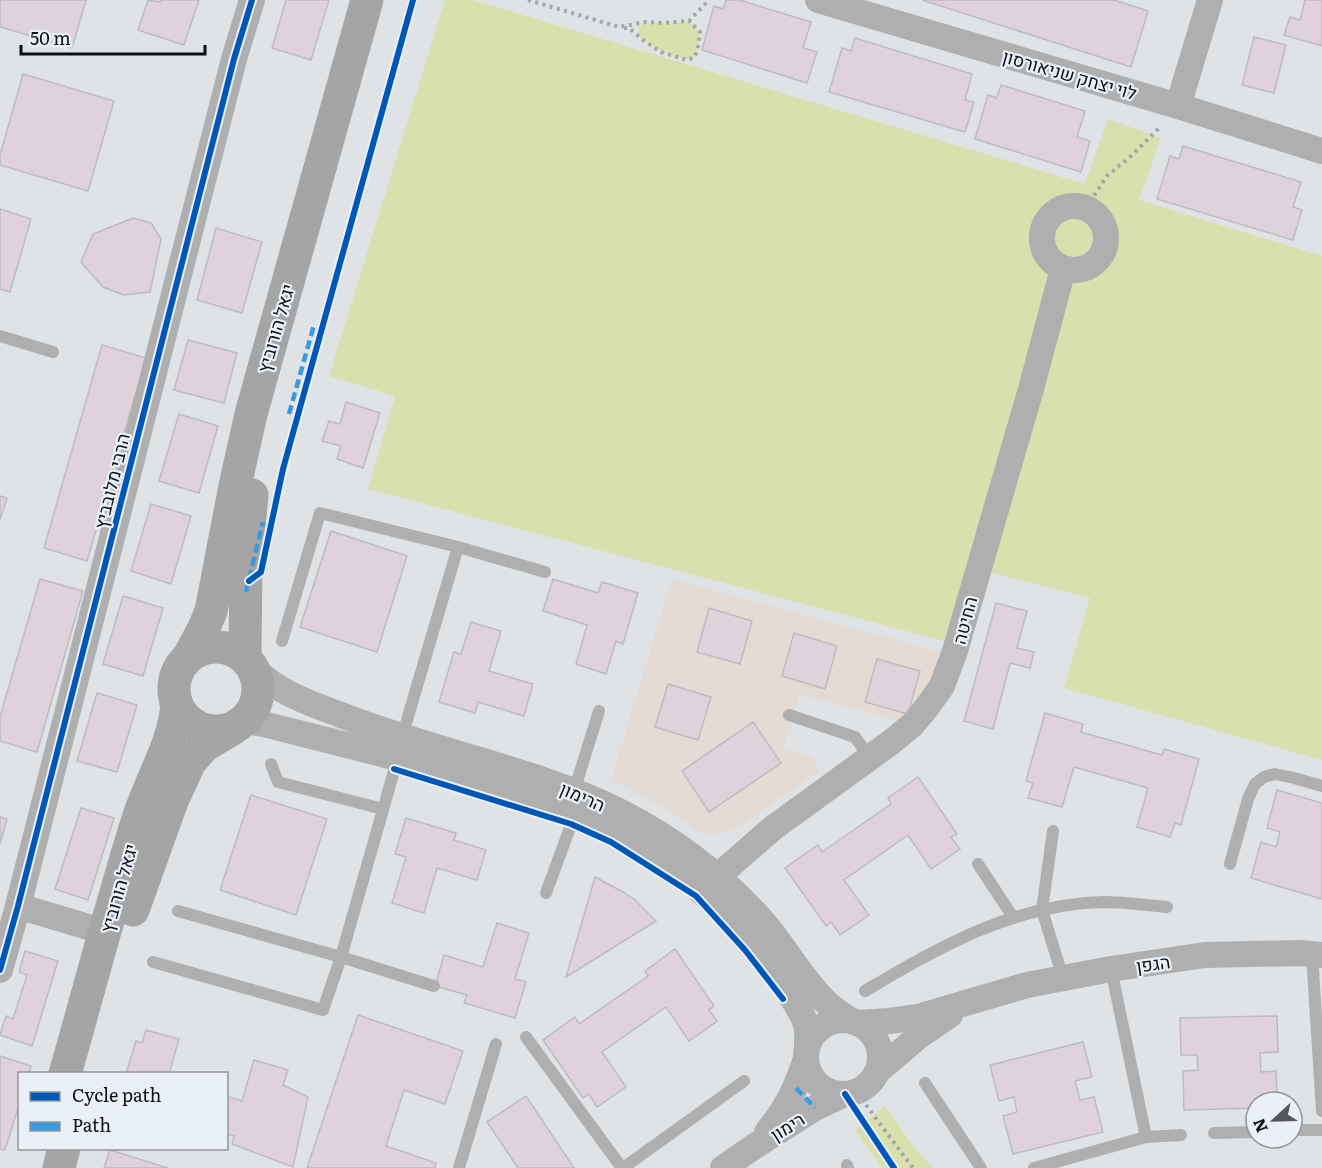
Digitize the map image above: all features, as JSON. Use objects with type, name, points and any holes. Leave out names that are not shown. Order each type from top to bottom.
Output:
[{"type":"main road","name":"יגאל הורוביץ","points":[[189,656],[211,611],[249,425],[367,0]]},
{"type":"main road","name":"יגאל הורוביץ","points":[[249,663],[246,559],[253,489],[258,464],[284,352],[383,0]]},
{"type":"main road","points":[[218,647],[232,650],[249,663],[258,683],[258,698],[253,710],[239,724],[220,731],[207,730],[195,726],[184,717],[177,705],[174,692],[175,679],[189,656],[204,648],[218,647]]},
{"type":"main road","name":"יגאל הורוביץ","points":[[66,1072],[138,819],[171,739],[177,705]]},
{"type":"main road","name":"יגאל הורוביץ","points":[[87,1072],[126,932],[172,801],[190,762],[204,746],[239,724]]},
{"type":"main road","points":[[38,1168],[44,1150]]},
{"type":"main road","points":[[59,1168],[64,1150]]},
{"type":"street","name":"הרבי מלובביץ","points":[[0,970],[234,59],[252,0]]},
{"type":"street","name":"לוי יצחק שניאורסון","points":[[818,0],[1322,151]]},
{"type":"street","points":[[1178,106],[1210,0]]},
{"type":"street","points":[[1077,205],[1086,208],[1095,213],[1105,230],[1106,239],[1100,258],[1092,265],[1073,271],[1055,265],[1043,250],[1041,241],[1045,222],[1058,209],[1077,205]]},
{"type":"street","name":"החיטה","points":[[718,876],[772,828],[912,725],[942,686],[955,651],[1064,269]]},
{"type":"street","name":"הרימון","points":[[249,663],[276,688],[295,698],[360,723],[400,747],[512,791],[622,813],[657,832],[718,876],[740,897],[768,927],[819,995],[855,1022]]},
{"type":"street","name":"הרימון","points":[[239,724],[263,724],[400,747]]},
{"type":"street","name":"הרימון","points":[[574,803],[675,870],[701,890],[724,913],[767,965],[803,1017],[807,1029],[806,1054]]},
{"type":"street","points":[[18,906],[105,932]]},
{"type":"street","name":"הגפן","points":[[855,1022],[918,1017],[1027,985],[1111,969],[1205,955],[1300,953],[1317,955]]},
{"type":"street","name":"הגפן","points":[[877,1072],[905,1046],[941,1020],[987,996]]},
{"type":"street","points":[[835,1021],[855,1022],[871,1033],[877,1043],[880,1055],[877,1072],[871,1082],[851,1093],[834,1093],[818,1086],[808,1071],[806,1054],[815,1032],[824,1025],[835,1021]]},
{"type":"street","name":"רימון","points":[[755,1146],[793,1095],[806,1054]]},
{"type":"street","name":"רימון","points":[[755,1146],[815,1107],[851,1093]]},
{"type":"street","points":[[723,1168],[755,1146]]},
{"type":"lane","points":[[0,336],[53,352]]},
{"type":"lane","points":[[282,641],[320,513],[458,547],[545,572]]},
{"type":"lane","points":[[153,962],[323,1010],[458,547]]},
{"type":"lane","points":[[546,893],[599,711]]},
{"type":"lane","points":[[789,715],[855,737],[870,758]]},
{"type":"lane","points":[[271,764],[278,782],[383,809]]},
{"type":"lane","points":[[1230,864],[1248,799],[1256,783],[1264,777],[1275,774],[1322,786]]},
{"type":"lane","points":[[1053,831],[1042,910],[1063,978]]},
{"type":"lane","points":[[978,864],[1013,917]]},
{"type":"lane","points":[[865,991],[957,939],[1013,917],[1072,904],[1102,902],[1167,907]]},
{"type":"lane","points":[[178,911],[434,986]]},
{"type":"lane","points":[[1317,955],[1322,1111]]},
{"type":"lane","points":[[1111,969],[1146,1137]]},
{"type":"lane","points":[[526,1037],[622,1168],[744,1081]]},
{"type":"lane","points":[[459,1168],[496,1044]]},
{"type":"lane","points":[[925,1083],[981,1168]]},
{"type":"lane","points":[[1304,1130],[1322,1130]]},
{"type":"lane","points":[[1214,1133],[1244,1132]]},
{"type":"lane","points":[[1034,1168],[1146,1137],[1181,1135]]},
{"type":"path","points":[[528,0],[628,28],[661,52],[687,60],[695,57],[700,32],[688,20]]},
{"type":"path","points":[[619,27],[646,22],[689,21],[709,0]]},
{"type":"path","points":[[1086,208],[1107,176],[1161,127],[1178,106]]},
{"type":"path","points":[[851,1093],[913,1168]]},
{"type":"shaded area","points":[[672,579],[944,653],[920,706],[904,722],[799,695],[783,749],[813,757],[820,771],[741,826],[723,833],[710,834],[695,831],[667,810],[611,780]]},
{"type":"green space","points":[[445,0],[473,0],[1085,184],[1108,119],[1161,138],[1139,200],[1322,256],[1322,760],[1064,688],[1090,598],[969,567],[944,641],[368,489],[395,396],[329,376]]},
{"type":"green space","points":[[689,21],[700,32],[695,57],[674,56],[640,38],[638,27],[646,22],[670,24]]},
{"type":"green space","points":[[885,1106],[916,1150],[933,1168],[882,1168],[855,1130]]},
{"type":"building","points":[[0,0],[86,0],[72,48],[0,27]]},
{"type":"building","points":[[148,0],[160,2],[160,0],[199,0],[184,45],[138,30]]},
{"type":"building","points":[[286,0],[329,0],[311,60],[272,48]]},
{"type":"building","points":[[726,0],[739,0],[811,22],[803,48],[817,52],[807,83],[702,50],[714,6],[723,9]]},
{"type":"building","points":[[922,0],[1114,0],[1148,11],[1131,67]]},
{"type":"building","points":[[1305,0],[1322,0],[1322,46],[1284,35],[1290,17],[1300,20]]},
{"type":"building","points":[[1254,37],[1286,45],[1274,93],[1242,85]]},
{"type":"building","points":[[855,38],[972,74],[965,100],[974,102],[965,132],[829,92],[842,48],[851,51]]},
{"type":"building","points":[[23,74],[114,101],[88,191],[0,165],[0,155]]},
{"type":"building","points":[[1001,85],[1085,111],[1077,137],[1090,141],[1081,172],[975,139],[988,95],[997,98]]},
{"type":"building","points":[[1183,146],[1301,182],[1293,207],[1302,210],[1293,240],[1157,199],[1170,156],[1179,159]]},
{"type":"building","points":[[0,209],[31,219],[10,292],[0,289]]},
{"type":"building","points":[[133,218],[151,223],[161,239],[150,292],[124,295],[103,287],[81,262],[93,234]]},
{"type":"building","points":[[216,228],[262,242],[242,313],[197,300]]},
{"type":"building","points":[[188,340],[237,353],[224,403],[174,390]]},
{"type":"building","points":[[102,345],[146,358],[87,561],[44,548]]},
{"type":"building","points":[[346,402],[380,413],[363,468],[337,459],[341,446],[322,441],[329,421],[340,424]]},
{"type":"building","points":[[179,414],[218,426],[199,493],[159,481]]},
{"type":"building","points":[[0,496],[7,498],[0,520]]},
{"type":"building","points":[[151,504],[191,516],[171,584],[131,571]]},
{"type":"building","points":[[331,531],[407,556],[377,652],[300,627]]},
{"type":"building","points":[[40,579],[83,591],[37,752],[0,741],[0,717]]},
{"type":"building","points":[[553,579],[598,593],[602,582],[638,593],[623,644],[616,641],[606,674],[576,664],[587,625],[543,611]]},
{"type":"building","points":[[123,596],[163,608],[143,676],[103,664]]},
{"type":"building","points":[[996,603],[1027,611],[1017,648],[1034,652],[1030,668],[1010,663],[993,729],[964,721]]},
{"type":"building","points":[[709,608],[752,621],[740,664],[697,652]]},
{"type":"building","points":[[471,622],[501,631],[489,671],[533,684],[524,716],[478,702],[475,713],[439,702],[454,652],[461,654]]},
{"type":"building","points":[[794,633],[837,646],[825,689],[782,676]]},
{"type":"building","points":[[877,659],[920,671],[908,714],[865,702]]},
{"type":"building","points":[[668,684],[711,697],[698,740],[655,727]]},
{"type":"building","points":[[97,693],[137,705],[117,772],[77,761]]},
{"type":"building","points":[[1045,713],[1083,724],[1081,732],[1162,755],[1164,749],[1199,759],[1181,825],[1175,823],[1170,837],[1137,827],[1148,788],[1074,767],[1062,807],[1028,798],[1033,783],[1026,781]]},
{"type":"building","points":[[753,722],[781,763],[709,812],[682,771]]},
{"type":"building","points":[[918,777],[957,834],[951,837],[960,849],[931,869],[908,835],[844,880],[869,915],[840,935],[831,922],[826,926],[785,868],[818,845],[822,852],[891,804],[888,798]]},
{"type":"building","points":[[1277,790],[1322,803],[1322,899],[1251,878],[1261,842],[1276,847],[1280,832],[1267,828]]},
{"type":"building","points":[[251,795],[327,819],[296,915],[220,890]]},
{"type":"building","points":[[81,808],[114,818],[88,900],[55,889]]},
{"type":"building","points":[[0,817],[7,819],[0,844]]},
{"type":"building","points":[[406,818],[456,833],[454,840],[486,850],[477,880],[437,868],[424,913],[392,903],[406,857],[395,854]]},
{"type":"building","points":[[595,877],[635,900],[656,921],[566,977]]},
{"type":"building","points":[[497,923],[529,933],[515,979],[526,982],[515,1018],[464,1003],[467,995],[435,986],[444,955],[483,967]]},
{"type":"building","points":[[675,949],[714,1006],[709,1010],[717,1021],[689,1041],[666,1007],[602,1052],[626,1087],[597,1107],[589,1094],[583,1098],[543,1040],[575,1017],[579,1024],[648,976],[645,971]]},
{"type":"building","points":[[25,951],[58,961],[32,1046],[0,1035],[6,1016],[13,1019],[27,975],[19,972]]},
{"type":"building","points":[[358,1015],[463,1051],[445,1104],[404,1090],[386,1146],[436,1163],[435,1168],[307,1168]]},
{"type":"building","points":[[1277,1016],[1278,1052],[1260,1053],[1261,1072],[1276,1071],[1277,1090],[1244,1090],[1244,1108],[1184,1110],[1183,1071],[1198,1070],[1197,1055],[1181,1055],[1180,1018]]},
{"type":"building","points":[[146,1030],[179,1039],[170,1072],[127,1072],[136,1041],[142,1043]]},
{"type":"building","points":[[1083,1042],[1092,1077],[1075,1081],[1080,1100],[1094,1097],[1103,1132],[1013,1154],[1003,1116],[1017,1112],[1014,1097],[999,1101],[990,1065]]},
{"type":"building","points":[[0,1056],[31,1066],[30,1072],[18,1072],[18,1108],[5,1150],[0,1149]]},
{"type":"building","points":[[254,1060],[288,1070],[283,1085],[308,1097],[293,1167],[232,1144],[234,1136],[228,1134],[228,1097],[242,1101]]},
{"type":"building","points":[[526,1096],[574,1168],[518,1168],[487,1122]]},
{"type":"building","points":[[110,1150],[168,1168],[104,1168]]},
{"type":"marked path","points":[[289,414],[314,325]]},
{"type":"marked path","points":[[246,592],[263,522]]},
{"type":"marked path","points":[[796,1088],[815,1108]]},
{"type":"cycle path","points":[[0,970],[234,59],[252,0]]},
{"type":"cycle path","points":[[249,581],[261,572],[283,469],[413,0]]},
{"type":"cycle path","points":[[394,769],[571,824],[611,842],[696,896],[745,950],[783,999]]},
{"type":"cycle path","points":[[845,1094],[894,1168]]}]
